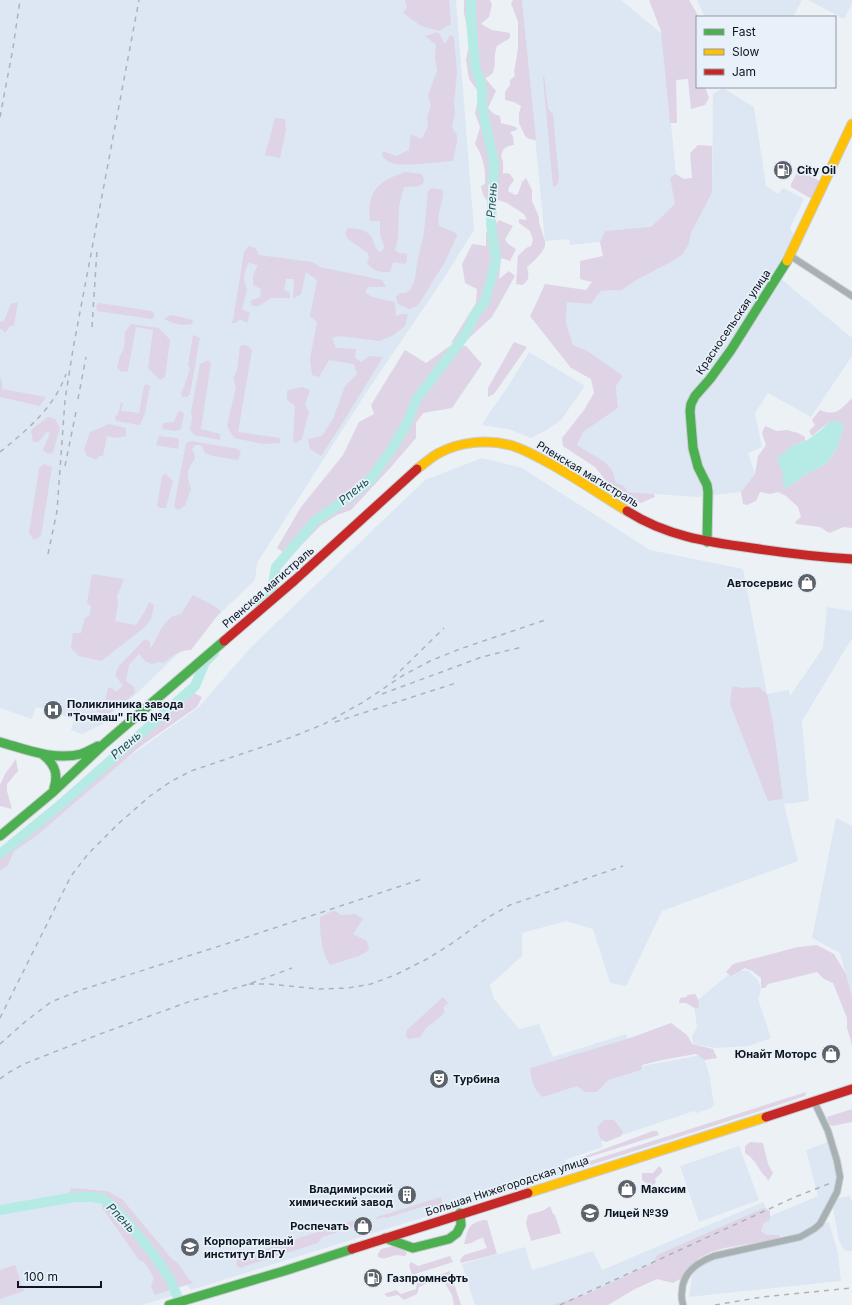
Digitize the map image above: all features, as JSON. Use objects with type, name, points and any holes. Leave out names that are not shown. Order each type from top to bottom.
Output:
[{"type":"main road","name":"Красносельская улица","points":[[707,542],[708,492],[707,485],[698,467],[693,448],[690,411],[691,404],[695,396],[710,379],[731,350],[769,290],[789,255],[852,124]]},
{"type":"main road","name":"Рпенская магистраль","points":[[0,836],[52,792],[105,743],[295,580],[432,456],[459,445],[476,442],[493,442],[529,452],[564,471],[635,516],[654,526],[687,537],[707,542],[807,556],[852,559]]},
{"type":"main road","name":"Рпенская магистраль","points":[[0,742],[61,756],[81,754],[105,743]]},
{"type":"main road","name":"Рпенская магистраль","points":[[39,752],[52,761],[56,768],[58,776],[52,792]]},
{"type":"main road","name":"Большая Нижегородская улица","points":[[169,1305],[284,1271],[460,1213],[852,1089]]},
{"type":"main road","points":[[385,1238],[413,1248],[449,1239],[457,1233],[461,1225],[460,1213]]},
{"type":"street","points":[[789,255],[852,296]]},
{"type":"street","points":[[683,1305],[682,1292],[684,1281],[691,1268],[701,1261],[714,1256],[800,1237],[820,1224],[838,1192],[840,1177],[837,1160],[828,1131],[814,1101]]},
{"type":"shaded area","points":[[0,0],[456,0],[474,230],[444,278],[366,393],[257,563],[255,580],[134,696],[105,718],[103,724],[82,734],[71,730],[74,719],[61,715],[60,718],[43,712],[44,709],[36,707],[32,719],[0,708]]},
{"type":"shaded area","points":[[405,0],[449,0],[451,24],[439,31],[421,26],[403,13],[407,7]]},
{"type":"shaded area","points":[[464,0],[490,0],[492,5],[489,17],[481,24],[492,30],[510,33],[510,38],[497,46],[493,72],[485,78],[496,91],[488,108],[494,114],[500,116],[501,123],[516,127],[517,130],[510,132],[513,137],[514,145],[505,148],[501,156],[503,162],[503,174],[510,174],[514,180],[508,191],[515,195],[518,194],[522,182],[526,178],[532,190],[532,201],[539,217],[539,223],[545,241],[545,246],[542,252],[527,267],[528,277],[522,285],[516,284],[518,256],[526,248],[531,246],[533,240],[530,231],[519,223],[519,219],[527,220],[524,214],[507,203],[498,200],[488,201],[481,188],[481,186],[485,184],[485,173],[482,158],[475,144],[480,127],[475,113],[478,100],[477,90],[469,79],[466,60],[470,40],[464,13]]},
{"type":"shaded area","points":[[513,0],[522,0],[536,140],[529,139],[525,136],[519,123],[521,106],[514,102],[505,100],[505,92],[510,85],[510,80],[515,76],[514,71],[518,48],[518,22],[511,3]]},
{"type":"shaded area","points":[[522,0],[621,0],[662,34],[682,235],[602,248],[600,242],[570,245],[569,239],[545,241]]},
{"type":"shaded area","points":[[649,0],[689,0],[698,16],[696,16],[696,88],[705,88],[709,98],[705,105],[691,109],[688,79],[676,80],[677,123],[670,123],[661,31]]},
{"type":"shaded area","points":[[697,0],[802,0],[794,16],[705,16]]},
{"type":"shaded area","points":[[808,0],[852,0],[852,4],[844,19]]},
{"type":"shaded area","points":[[438,32],[445,44],[450,35],[454,37],[457,72],[454,103],[455,113],[452,127],[457,135],[457,142],[453,161],[414,164],[398,164],[391,162],[386,160],[382,155],[383,151],[396,156],[409,150],[411,134],[422,138],[428,127],[427,117],[431,105],[428,95],[437,71],[435,57],[436,45],[425,36]]},
{"type":"shaded area","points":[[544,75],[548,109],[553,114],[559,179],[557,185],[553,187],[543,78]]},
{"type":"shaded area","points":[[723,88],[754,107],[766,186],[778,194],[783,188],[804,199],[790,228],[794,237],[777,269],[780,278],[852,338],[852,356],[811,417],[768,393],[755,413],[762,447],[748,453],[755,474],[741,492],[697,497],[628,492],[624,486],[616,484],[612,470],[605,462],[577,445],[583,432],[618,408],[616,386],[586,350],[573,345],[566,322],[567,301],[591,304],[601,291],[622,290],[638,279],[673,261],[683,254],[689,244],[691,233],[712,193],[713,94]]},
{"type":"shaded area","points":[[275,118],[285,119],[286,130],[280,158],[265,155]]},
{"type":"shaded area","points":[[698,145],[712,146],[712,193],[691,233],[689,244],[683,254],[673,261],[638,279],[622,290],[601,291],[591,304],[567,302],[566,322],[573,345],[586,350],[623,376],[616,386],[618,408],[583,432],[577,445],[605,462],[612,470],[616,483],[624,486],[628,492],[654,494],[655,497],[641,503],[615,492],[595,467],[563,446],[562,438],[584,410],[594,393],[591,379],[571,368],[530,316],[545,284],[586,290],[592,282],[580,279],[580,261],[603,256],[600,242],[605,231],[651,227],[670,209],[675,203],[670,178],[676,174],[684,179],[692,178],[690,153]]},
{"type":"shaded area","points":[[405,172],[422,174],[424,179],[423,184],[419,186],[404,187],[399,206],[398,238],[395,250],[399,253],[407,254],[407,260],[405,264],[393,262],[390,272],[380,272],[369,266],[367,263],[369,258],[368,253],[348,239],[345,233],[348,228],[363,230],[371,236],[379,252],[383,250],[384,246],[380,235],[380,221],[370,221],[369,211],[372,195],[382,183]]},
{"type":"shaded area","points":[[802,172],[820,181],[822,185],[816,197],[810,198],[791,187],[797,173]]},
{"type":"shaded area","points":[[431,188],[443,190],[438,217],[439,226],[456,233],[457,236],[445,262],[420,302],[417,306],[409,309],[398,304],[396,297],[400,293],[406,293],[410,290],[415,279],[424,233],[428,191]]},
{"type":"shaded area","points":[[499,220],[513,226],[505,239],[507,243],[516,249],[510,261],[501,258],[499,279],[509,271],[515,276],[492,317],[469,338],[451,343],[476,303],[477,289],[465,283],[462,264],[472,244],[486,246],[486,233]]},
{"type":"shaded area","points":[[249,246],[255,248],[259,255],[312,262],[320,267],[382,280],[386,287],[368,287],[365,292],[372,297],[395,302],[396,316],[408,314],[405,326],[392,336],[379,341],[338,336],[332,338],[336,348],[356,349],[355,358],[361,362],[370,356],[383,357],[321,456],[310,449],[308,439],[322,436],[333,419],[345,386],[357,374],[354,364],[329,360],[319,377],[312,375],[310,359],[317,322],[310,316],[317,280],[306,272],[301,294],[293,299],[294,279],[286,279],[284,290],[290,293],[290,298],[271,298],[259,306],[252,306],[250,301],[260,297],[261,289],[253,285],[253,275],[258,265],[248,263],[244,280],[247,290],[242,309],[250,313],[247,323],[240,319],[235,323],[231,323],[233,320],[244,252]]},
{"type":"shaded area","points":[[18,302],[14,325],[9,327],[5,333],[2,329],[0,329],[0,322],[4,321],[11,304]]},
{"type":"shaded area","points":[[99,303],[152,311],[155,315],[152,319],[97,311],[96,306]]},
{"type":"shaded area","points":[[170,315],[190,319],[193,321],[192,324],[178,324],[164,319]]},
{"type":"shaded area","points":[[131,324],[159,328],[170,340],[165,377],[160,380],[148,368],[153,330],[136,327],[128,371],[121,372],[117,367],[124,348],[125,332]]},
{"type":"shaded area","points":[[193,335],[200,338],[190,394],[187,397],[182,397],[181,393],[190,369],[188,364]]},
{"type":"shaded area","points":[[514,342],[527,347],[494,394],[488,397],[488,388]]},
{"type":"shaded area","points":[[246,345],[252,350],[238,432],[280,438],[280,443],[263,444],[234,438],[227,426],[236,387],[233,378],[237,370],[240,346]]},
{"type":"shaded area","points":[[450,346],[466,346],[482,364],[452,408],[423,413],[416,423],[416,438],[351,510],[337,515],[320,526],[290,557],[277,548],[301,507],[343,455],[359,422],[374,414],[371,405],[405,350],[426,363]]},
{"type":"shaded area","points":[[529,352],[585,386],[561,420],[531,438],[508,429],[482,425],[505,391]]},
{"type":"shaded area","points":[[208,360],[211,363],[201,429],[220,434],[220,440],[194,435],[190,429],[192,418],[191,412],[200,364]]},
{"type":"shaded area","points":[[0,377],[2,381],[2,389],[46,397],[40,406],[0,397]]},
{"type":"shaded area","points":[[146,384],[150,386],[145,413],[140,425],[116,421],[115,417],[118,414],[121,403],[123,403],[121,411],[139,413],[144,386]]},
{"type":"shaded area","points":[[302,387],[310,390],[305,404],[309,412],[302,439],[296,443],[293,441],[295,406],[287,400],[287,391]]},
{"type":"shaded area","points":[[852,398],[852,528],[844,527],[829,533],[820,527],[796,524],[795,522],[801,517],[798,507],[786,496],[778,492],[770,494],[760,492],[756,501],[747,505],[743,504],[741,492],[755,474],[758,456],[766,445],[762,433],[765,426],[777,431],[787,430],[798,433],[805,437],[805,441],[793,445],[783,454],[783,484],[787,488],[806,474],[826,464],[837,448],[844,426],[829,422],[812,436],[809,431],[815,425],[812,420],[820,410],[830,413],[838,411]]},
{"type":"shaded area","points":[[181,411],[184,414],[181,429],[174,431],[162,429],[163,423],[174,422],[178,412]]},
{"type":"shaded area","points":[[48,417],[55,419],[60,428],[53,453],[48,454],[43,450],[50,433],[46,432],[38,442],[33,442],[31,430]]},
{"type":"shaded area","points":[[839,421],[844,426],[837,448],[826,464],[806,474],[787,488],[783,485],[783,471],[779,467],[778,457],[793,445],[809,439],[829,422]]},
{"type":"shaded area","points":[[109,424],[126,428],[126,436],[117,438],[107,436],[103,456],[99,456],[97,460],[87,456],[84,449],[90,432]]},
{"type":"shaded area","points":[[159,436],[177,438],[179,440],[178,449],[156,445]]},
{"type":"shaded area","points":[[191,441],[238,449],[241,453],[238,460],[213,456],[205,453],[201,445],[195,445],[192,449],[195,458],[188,471],[191,488],[185,506],[178,510],[174,507],[186,443]]},
{"type":"shaded area","points":[[482,458],[522,468],[650,550],[743,569],[767,694],[789,690],[790,696],[823,648],[827,607],[852,611],[852,638],[802,721],[809,801],[784,804],[798,861],[662,911],[626,986],[610,983],[593,929],[566,921],[522,933],[522,956],[490,985],[494,999],[519,1029],[539,1024],[553,1057],[626,1034],[637,1069],[647,1065],[703,1055],[709,1073],[714,1105],[711,1108],[697,1113],[694,1111],[601,1142],[603,1147],[565,1160],[569,1172],[191,1290],[114,1196],[79,1195],[0,1209],[0,862],[88,786],[199,707],[250,648],[425,480]]},
{"type":"shaded area","points":[[43,464],[52,467],[41,536],[34,540],[29,533],[39,469]]},
{"type":"shaded area","points":[[166,474],[173,481],[166,508],[159,508],[157,505],[162,476]]},
{"type":"shaded area","points":[[92,574],[124,579],[117,596],[118,604],[115,621],[136,625],[149,602],[154,605],[151,619],[145,627],[101,661],[79,656],[71,648],[73,633],[81,633],[85,618],[90,615],[91,606],[87,603]]},
{"type":"shaded area","points":[[193,595],[221,611],[191,650],[183,651],[164,663],[158,662],[152,664],[146,662],[139,654],[129,665],[126,681],[134,687],[135,693],[107,715],[96,711],[96,702],[105,700],[108,688],[112,688],[115,692],[123,686],[115,675],[119,666],[145,639],[150,642],[150,649],[162,627],[171,617],[181,614]]},
{"type":"shaded area","points":[[732,686],[742,688],[758,687],[767,694],[773,723],[783,799],[768,801],[730,704]]},
{"type":"shaded area","points":[[192,692],[202,697],[197,707],[141,746],[36,836],[14,851],[8,865],[0,871],[0,857],[50,816]]},
{"type":"shaded area","points":[[16,759],[18,771],[7,784],[7,791],[12,809],[0,806],[0,785],[5,774]]},
{"type":"shaded area","points":[[836,818],[852,826],[852,997],[840,953],[812,938]]},
{"type":"shaded area","points":[[333,911],[341,915],[355,914],[363,919],[353,934],[367,941],[369,950],[359,956],[330,965],[323,948],[320,917]]},
{"type":"shaded area","points":[[817,945],[834,954],[846,974],[852,997],[852,1045],[847,1028],[847,1018],[833,983],[824,979],[817,972],[768,984],[765,988],[761,988],[761,978],[752,971],[745,968],[731,976],[726,972],[733,964],[798,947]]},
{"type":"shaded area","points":[[734,970],[748,971],[758,980],[761,990],[758,999],[771,1038],[749,1046],[716,1048],[693,1044],[692,1036],[697,1028],[694,1003]]},
{"type":"shaded area","points":[[695,994],[699,1005],[698,1008],[696,1009],[686,1003],[679,1003],[680,998]]},
{"type":"shaded area","points":[[443,997],[448,1003],[443,1008],[445,1012],[426,1028],[420,1037],[408,1039],[406,1035],[407,1030]]},
{"type":"shaded area","points":[[671,1023],[687,1035],[692,1044],[713,1049],[717,1058],[705,1060],[696,1054],[642,1065],[641,1070],[608,1080],[597,1092],[585,1092],[577,1086],[543,1097],[537,1091],[531,1077],[530,1068],[630,1038]]},
{"type":"shaded area","points":[[806,1092],[805,1096],[572,1171],[568,1168]]},
{"type":"shaded area","points":[[852,1109],[852,1122],[832,1126],[829,1124],[827,1117]]},
{"type":"shaded area","points":[[604,1120],[614,1120],[623,1132],[621,1136],[606,1142],[600,1138],[597,1127]]},
{"type":"shaded area","points":[[653,1131],[657,1131],[659,1135],[583,1159],[580,1158]]},
{"type":"shaded area","points":[[750,1142],[763,1143],[768,1164],[773,1173],[768,1181],[753,1160],[745,1153],[745,1146]]},
{"type":"shaded area","points":[[828,1142],[838,1173],[836,1190],[818,1222],[799,1233],[762,1240],[756,1222],[818,1196],[806,1150]]},
{"type":"shaded area","points":[[739,1146],[759,1200],[699,1222],[680,1166]]},
{"type":"shaded area","points":[[659,1166],[662,1169],[662,1172],[655,1179],[656,1183],[653,1185],[648,1184],[642,1180],[642,1173],[653,1173]]},
{"type":"shaded area","points":[[528,1177],[531,1179],[529,1181],[488,1194],[486,1191],[488,1190]]},
{"type":"shaded area","points":[[71,1188],[107,1191],[122,1199],[193,1283],[155,1295],[151,1286],[154,1278],[144,1262],[139,1260],[103,1209],[101,1201],[84,1199],[56,1204],[54,1202],[56,1198],[68,1195]]},
{"type":"shaded area","points":[[850,1196],[852,1203],[852,1251],[845,1251],[839,1241],[833,1208],[837,1198]]},
{"type":"shaded area","points":[[441,1197],[443,1206],[427,1211],[425,1206],[386,1218],[376,1219],[377,1217]]},
{"type":"shaded area","points":[[85,1200],[101,1201],[173,1296],[141,1305],[0,1305],[0,1216],[2,1213]]},
{"type":"shaded area","points":[[763,1202],[768,1211],[587,1294],[552,1305],[475,1305],[462,1264],[525,1247],[532,1270],[593,1251],[602,1270]]},
{"type":"shaded area","points":[[550,1206],[553,1214],[555,1215],[561,1233],[531,1241],[526,1223],[528,1215],[542,1211]]},
{"type":"shaded area","points":[[764,1208],[770,1211],[770,1220],[764,1223],[761,1231],[766,1235],[779,1235],[780,1238],[711,1252],[699,1258],[689,1267],[684,1277],[673,1283],[657,1279],[635,1289],[608,1305],[552,1305],[587,1294],[653,1263],[657,1255]]},
{"type":"shaded area","points":[[355,1220],[357,1224],[367,1220],[371,1222],[322,1237],[318,1243],[239,1268],[236,1265],[237,1258]]},
{"type":"shaded area","points":[[483,1220],[487,1220],[497,1254],[461,1263],[460,1260],[464,1255],[487,1248],[483,1238],[469,1244],[464,1244],[469,1228]]},
{"type":"shaded area","points":[[829,1222],[838,1253],[841,1281],[689,1297],[692,1276],[701,1264],[709,1260],[792,1242],[815,1233],[824,1223]]},
{"type":"shaded area","points":[[394,1246],[401,1248],[407,1253],[405,1256],[395,1255],[386,1258],[378,1257],[381,1249]]},
{"type":"shaded area","points":[[450,1256],[453,1262],[412,1275],[409,1265],[411,1262],[418,1266]]},
{"type":"shaded area","points":[[15,1265],[24,1291],[0,1299],[0,1270]]},
{"type":"shaded area","points":[[450,1271],[461,1305],[454,1305],[452,1295],[443,1280],[434,1280],[419,1287],[417,1294],[404,1300],[398,1295],[388,1297],[384,1294],[396,1290],[401,1294],[416,1289],[417,1283]]},
{"type":"waterway","name":"Рпень","points":[[260,606],[268,598],[272,590],[276,567],[315,521],[355,493],[370,480],[393,447],[407,423],[416,400],[465,335],[475,315],[485,301],[496,260],[491,224],[494,163],[482,106],[482,87],[475,66],[471,0]]},
{"type":"waterway","name":"Рпень","points":[[0,854],[60,805],[195,686],[205,662],[214,653]]},
{"type":"waterway","name":"Рпень","points":[[0,1210],[75,1197],[103,1199],[113,1206],[153,1254],[169,1277],[181,1305]]},
{"type":"railway","points":[[0,117],[20,0]]},
{"type":"railway","points":[[48,554],[57,511],[65,400],[73,349],[139,0]]},
{"type":"railway","points":[[92,327],[97,250]]},
{"type":"railway","points":[[78,399],[86,357]]},
{"type":"railway","points":[[0,452],[39,418],[61,386],[66,374]]},
{"type":"railway","points":[[65,466],[77,407]]},
{"type":"railway","points":[[0,1018],[71,876],[88,854],[118,824],[150,796],[170,782],[191,771],[292,737],[324,724],[365,701],[402,676],[430,661],[460,649],[545,620]]},
{"type":"railway","points":[[393,678],[444,628]]},
{"type":"railway","points":[[382,694],[482,657],[522,647]]},
{"type":"railway","points":[[335,722],[459,682]]},
{"type":"railway","points":[[249,984],[268,984],[320,989],[348,988],[371,984],[395,975],[427,959],[487,918],[510,905],[623,866]]},
{"type":"railway","points":[[0,1044],[26,1021],[51,1002],[81,990],[422,879]]},
{"type":"railway","points":[[0,1079],[24,1064],[100,1034],[191,1001],[249,984],[292,968]]},
{"type":"railway","points":[[560,1305],[795,1197],[831,1183]]},
{"type":"railway","points":[[715,1305],[762,1297],[852,1288]]},
{"type":"traffic: fast","points":[[707,542],[708,492],[707,485],[698,467],[693,448],[690,411],[691,404],[695,396],[710,379],[731,350],[787,261]]},
{"type":"traffic: fast","points":[[0,836],[53,792],[105,743],[224,641]]},
{"type":"traffic: fast","points":[[0,742],[29,751],[60,756],[81,754],[98,746]]},
{"type":"traffic: fast","points":[[42,754],[50,761],[56,773],[54,788]]},
{"type":"traffic: fast","points":[[385,1238],[413,1248],[449,1239],[457,1233],[461,1225],[460,1213]]},
{"type":"traffic: fast","points":[[169,1305],[352,1249]]},
{"type":"traffic: slow","points":[[787,261],[852,124]]},
{"type":"traffic: slow","points":[[417,469],[436,455],[448,449],[476,442],[495,442],[513,446],[549,463],[627,511]]},
{"type":"traffic: slow","points":[[528,1193],[766,1117]]},
{"type":"traffic: jam","points":[[224,641],[295,580],[417,469]]},
{"type":"traffic: jam","points":[[627,511],[642,520],[687,537],[735,546],[852,559]]},
{"type":"traffic: jam","points":[[766,1117],[852,1089]]},
{"type":"traffic: jam","points":[[352,1249],[528,1193]]},
{"type":"place","name":"City Oil","points":[[783,170]]},
{"type":"place","name":"Автосервис","points":[[807,583]]},
{"type":"place","name":"Поликлиника завода \"Точмаш\" ГКБ №4","points":[[53,710]]},
{"type":"place","name":"Юнайт Моторс","points":[[831,1054]]},
{"type":"place","name":"Турбина","points":[[439,1079]]},
{"type":"place","name":"Максим","points":[[627,1189]]},
{"type":"place","name":"Владимирский химический завод","points":[[407,1195]]},
{"type":"place","name":"Лицей №39","points":[[590,1213]]},
{"type":"place","name":"Роспечать","points":[[363,1226]]},
{"type":"place","name":"Корпоративный институт ВлГУ","points":[[190,1247]]},
{"type":"place","name":"Газпромнефть","points":[[373,1278]]}]
